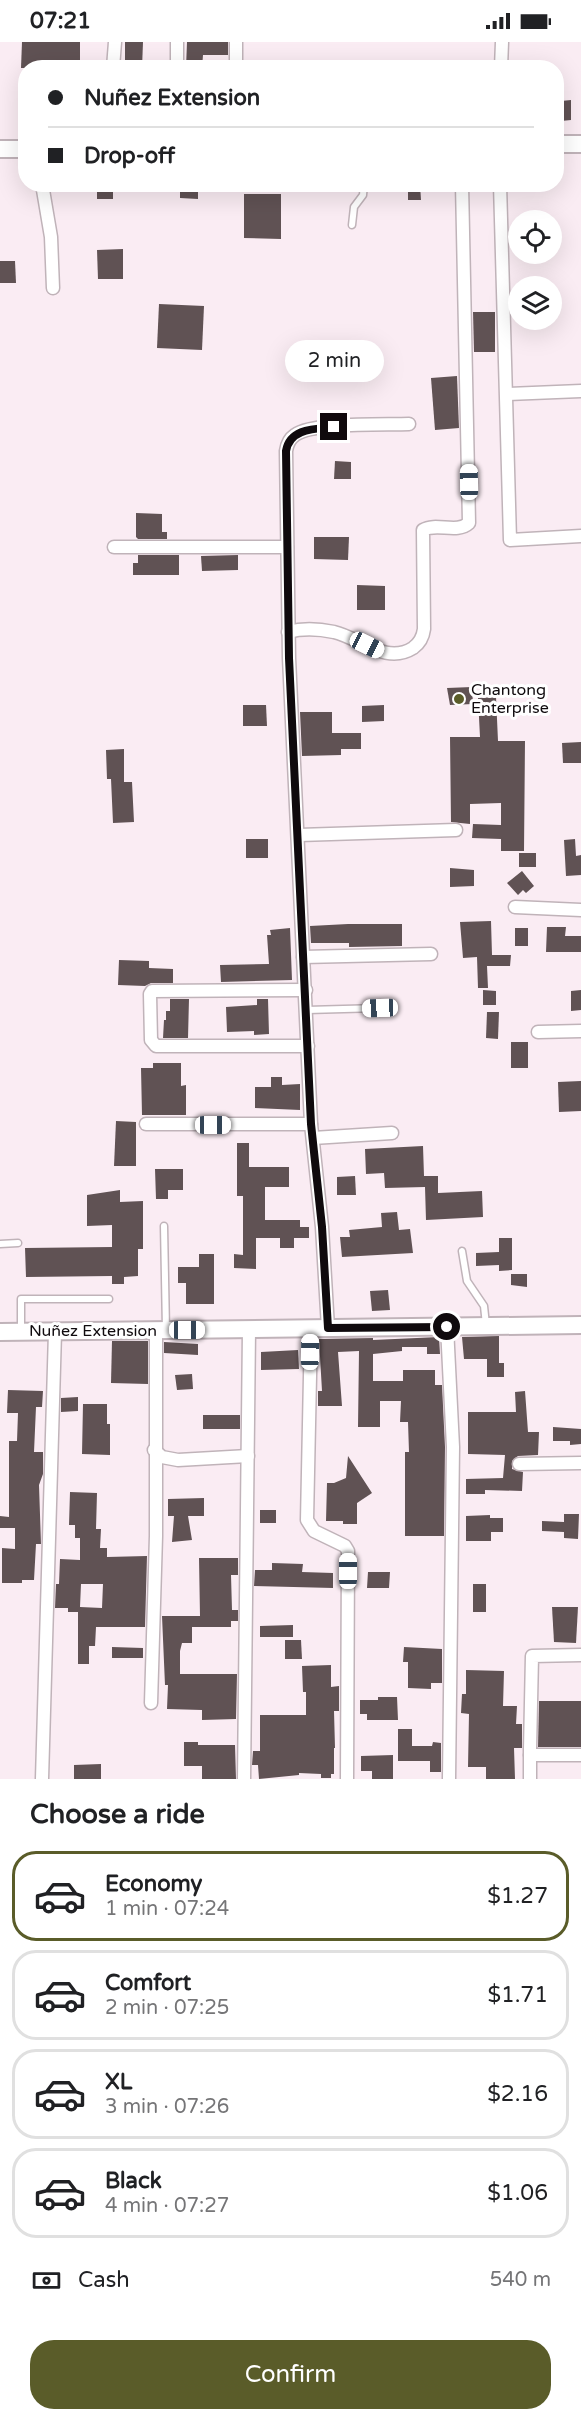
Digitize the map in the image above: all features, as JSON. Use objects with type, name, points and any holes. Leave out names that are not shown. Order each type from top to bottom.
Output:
[{"type":"street","points":[[114,60],[115,42]]},
{"type":"street","points":[[177,42],[177,60]]},
{"type":"street","points":[[236,42],[236,60]]},
{"type":"street","points":[[501,60],[502,42]]},
{"type":"street","points":[[564,144],[581,144]]},
{"type":"street","points":[[0,149],[18,149]]},
{"type":"street","points":[[43,192],[51,237],[53,288]]},
{"type":"street","points":[[288,632],[307,629],[327,631],[353,638],[382,652],[399,653],[409,650],[417,645],[423,636],[424,629],[423,530],[430,527],[461,527],[469,523],[462,192]]},
{"type":"street","points":[[500,192],[510,540],[581,536]]},
{"type":"street","points":[[507,394],[581,391]]},
{"type":"street","points":[[347,1779],[348,1551],[345,1546],[314,1531],[307,1520],[319,1328],[322,1227],[311,1124],[303,957],[288,632],[286,451],[293,436],[302,432],[409,424]]},
{"type":"street","points":[[114,547],[287,547]]},
{"type":"street","points":[[299,835],[456,830]]},
{"type":"street","points":[[515,907],[581,910]]},
{"type":"street","points":[[303,957],[431,954]]},
{"type":"street","points":[[306,990],[152,991],[150,993],[151,1040],[156,1046],[308,1046]]},
{"type":"street","points":[[538,1032],[581,1031]]},
{"type":"street","points":[[146,1124],[311,1124]]},
{"type":"street","points":[[313,1138],[392,1133]]},
{"type":"street","name":"Nuñez Extension","points":[[0,1332],[581,1325]]},
{"type":"street","points":[[447,1327],[453,1447],[449,1779]]},
{"type":"street","points":[[151,1702],[156,1536],[154,1449],[161,1330]]},
{"type":"street","points":[[244,1779],[249,1330]]},
{"type":"street","points":[[42,1779],[55,1332]]},
{"type":"street","points":[[154,1449],[162,1457],[178,1460],[248,1456]]},
{"type":"street","points":[[519,1464],[581,1463]]},
{"type":"street","points":[[530,1779],[532,1656],[581,1655]]},
{"type":"street","points":[[530,1755],[581,1755]]},
{"type":"lane","points":[[352,225],[354,207],[363,192]]},
{"type":"lane","points":[[307,1010],[380,1008]]},
{"type":"lane","points":[[161,1330],[164,1226]]},
{"type":"lane","points":[[0,1244],[18,1243]]},
{"type":"lane","points":[[462,1251],[467,1281],[484,1306],[486,1327]]},
{"type":"lane","points":[[21,1332],[21,1299],[109,1299]]},
{"type":"building","points":[[22,42],[80,42],[80,60],[21,60]]},
{"type":"building","points":[[125,42],[143,42],[142,60],[125,60]]},
{"type":"building","points":[[187,42],[228,42],[228,55],[203,55],[203,60],[186,60]]},
{"type":"building","points":[[571,100],[571,120],[564,121],[564,101]]},
{"type":"building","points":[[97,192],[113,192],[113,199],[97,199]]},
{"type":"building","points":[[180,192],[198,192],[198,199],[180,198]]},
{"type":"building","points":[[408,192],[420,192],[421,200],[408,200]]},
{"type":"building","points":[[244,194],[281,194],[281,239],[244,238]]},
{"type":"building","points":[[123,249],[123,279],[98,279],[97,250]]},
{"type":"building","points":[[0,261],[15,261],[16,283],[0,283]]},
{"type":"building","points":[[159,304],[204,306],[202,350],[157,348]]},
{"type":"building","points":[[473,312],[495,312],[495,352],[474,352]]},
{"type":"building","points":[[457,376],[459,428],[435,430],[431,378]]},
{"type":"building","points":[[335,461],[351,462],[351,479],[334,479]]},
{"type":"building","points":[[136,513],[162,514],[162,532],[167,532],[167,539],[138,539],[136,537]]},
{"type":"building","points":[[314,537],[349,537],[348,560],[314,559]]},
{"type":"building","points":[[138,555],[179,555],[179,575],[133,575],[133,563],[138,563]]},
{"type":"building","points":[[238,555],[238,570],[202,571],[201,556]]},
{"type":"building","points":[[357,585],[385,586],[385,610],[357,610]]},
{"type":"building","points":[[472,687],[473,704],[450,705],[447,688]]},
{"type":"building","points":[[496,697],[498,741],[525,741],[524,851],[501,851],[501,839],[472,838],[473,824],[501,825],[501,803],[470,804],[470,824],[451,822],[450,737],[480,737],[478,698]]},
{"type":"building","points":[[243,705],[266,705],[267,726],[243,726]]},
{"type":"building","points":[[384,705],[384,721],[362,722],[362,706]]},
{"type":"building","points":[[300,712],[332,712],[332,733],[361,733],[361,749],[341,749],[341,755],[302,756]]},
{"type":"building","points":[[581,742],[581,763],[563,763],[562,743]]},
{"type":"building","points":[[124,749],[124,782],[132,782],[134,822],[113,823],[111,779],[107,779],[106,750]]},
{"type":"building","points":[[246,839],[268,839],[268,858],[246,858]]},
{"type":"building","points":[[575,839],[576,856],[581,855],[581,875],[566,876],[564,840]]},
{"type":"building","points":[[519,853],[536,853],[536,867],[519,867]]},
{"type":"building","points":[[450,868],[474,870],[474,886],[450,887]]},
{"type":"building","points":[[522,871],[534,886],[526,893],[523,890],[518,895],[507,883]]},
{"type":"building","points":[[491,921],[492,955],[511,955],[510,966],[487,966],[488,988],[478,988],[477,957],[463,958],[460,922]]},
{"type":"building","points":[[402,924],[402,946],[349,947],[349,943],[311,943],[310,926]]},
{"type":"building","points":[[547,927],[566,927],[565,936],[581,936],[581,952],[546,952]]},
{"type":"building","points":[[290,928],[292,980],[221,982],[220,965],[269,964],[267,935],[271,935],[270,930]]},
{"type":"building","points":[[515,928],[528,928],[528,946],[515,946]]},
{"type":"building","points":[[119,960],[149,961],[149,968],[173,969],[173,983],[151,983],[145,986],[118,985]]},
{"type":"building","points":[[483,990],[496,991],[496,1005],[483,1005]]},
{"type":"building","points":[[581,990],[581,1010],[571,1011],[571,991]]},
{"type":"building","points":[[170,999],[189,999],[188,1038],[163,1038],[164,1020],[166,1020],[166,1011],[170,1011]]},
{"type":"building","points":[[257,999],[268,999],[269,1034],[254,1035],[254,1031],[227,1032],[226,1007],[257,1005]]},
{"type":"building","points":[[487,1012],[499,1012],[498,1039],[486,1038]]},
{"type":"building","points":[[511,1042],[528,1042],[528,1068],[511,1068]]},
{"type":"building","points":[[153,1063],[181,1063],[181,1086],[186,1085],[186,1115],[142,1115],[141,1068],[153,1068]]},
{"type":"building","points":[[271,1077],[282,1077],[282,1085],[300,1084],[300,1110],[255,1108],[255,1087],[271,1087]]},
{"type":"building","points":[[581,1081],[581,1111],[559,1112],[558,1082]]},
{"type":"building","points":[[116,1121],[136,1122],[136,1166],[114,1166]]},
{"type":"building","points":[[237,1143],[249,1143],[249,1167],[289,1167],[289,1187],[265,1187],[265,1220],[300,1220],[300,1227],[309,1227],[309,1238],[294,1238],[294,1248],[280,1248],[280,1238],[256,1238],[256,1269],[234,1268],[234,1254],[243,1255],[243,1196],[237,1196]]},
{"type":"building","points":[[423,1146],[424,1176],[438,1176],[438,1193],[482,1191],[483,1217],[426,1220],[425,1187],[385,1188],[384,1173],[366,1174],[365,1149]]},
{"type":"building","points":[[155,1169],[183,1169],[183,1190],[168,1190],[168,1199],[156,1199]]},
{"type":"building","points":[[355,1176],[356,1195],[337,1195],[337,1177]]},
{"type":"building","points":[[120,1190],[120,1202],[143,1201],[143,1249],[138,1249],[138,1276],[124,1277],[124,1284],[112,1284],[112,1276],[26,1277],[25,1248],[112,1247],[112,1225],[87,1226],[87,1195]]},
{"type":"building","points":[[397,1212],[399,1230],[410,1229],[413,1253],[342,1257],[340,1237],[350,1237],[349,1230],[382,1227],[381,1213]]},
{"type":"building","points":[[499,1238],[512,1238],[512,1270],[499,1271],[499,1265],[476,1266],[476,1253],[499,1252]]},
{"type":"building","points":[[199,1254],[214,1254],[214,1304],[186,1304],[186,1283],[178,1283],[178,1267],[199,1267]]},
{"type":"building","points":[[511,1274],[527,1274],[527,1287],[511,1285]]},
{"type":"building","points":[[388,1290],[390,1310],[372,1311],[370,1291]]},
{"type":"building","points":[[499,1336],[499,1363],[504,1363],[504,1377],[487,1377],[487,1359],[464,1359],[462,1337]]},
{"type":"building","points":[[439,1337],[440,1354],[427,1354],[427,1347],[402,1347],[402,1351],[373,1354],[373,1381],[403,1381],[403,1370],[435,1370],[435,1385],[442,1385],[445,1447],[444,1536],[405,1536],[405,1452],[409,1452],[408,1422],[400,1422],[401,1401],[380,1401],[380,1427],[358,1427],[359,1351],[338,1352],[342,1406],[318,1406],[318,1391],[322,1391],[319,1339],[373,1338],[373,1340]]},
{"type":"building","points":[[112,1341],[148,1341],[148,1384],[111,1383]]},
{"type":"building","points":[[164,1342],[198,1344],[198,1355],[164,1353]]},
{"type":"building","points":[[298,1350],[299,1369],[261,1370],[261,1352]]},
{"type":"building","points":[[192,1374],[193,1389],[177,1390],[175,1375]]},
{"type":"building","points":[[8,1390],[43,1391],[42,1407],[36,1407],[34,1452],[43,1452],[43,1474],[39,1485],[41,1544],[36,1544],[34,1580],[22,1580],[22,1583],[2,1583],[2,1548],[15,1549],[15,1528],[0,1528],[0,1516],[9,1517],[9,1441],[17,1441],[18,1413],[7,1413]]},
{"type":"building","points":[[525,1391],[528,1432],[539,1432],[538,1455],[518,1456],[512,1461],[512,1469],[523,1472],[522,1491],[485,1490],[485,1494],[466,1494],[466,1479],[503,1478],[505,1455],[468,1454],[468,1412],[516,1412],[515,1392]]},
{"type":"building","points":[[78,1397],[78,1411],[61,1412],[61,1398]]},
{"type":"building","points":[[83,1404],[107,1404],[107,1424],[110,1424],[110,1455],[82,1454]]},
{"type":"building","points":[[203,1415],[240,1415],[240,1429],[203,1429]]},
{"type":"building","points":[[553,1427],[581,1429],[581,1444],[570,1445],[570,1441],[553,1441]]},
{"type":"building","points":[[348,1456],[372,1493],[357,1503],[357,1524],[326,1521],[327,1483],[346,1478]]},
{"type":"building","points":[[70,1492],[97,1493],[96,1529],[101,1529],[100,1548],[107,1548],[107,1557],[147,1556],[145,1627],[96,1627],[95,1646],[89,1646],[89,1664],[78,1664],[78,1612],[68,1612],[68,1608],[55,1608],[60,1559],[80,1560],[80,1538],[75,1538],[75,1525],[69,1525]],"holes":[[[81,1584],[103,1584],[102,1608],[80,1607]]]},
{"type":"building","points":[[204,1498],[204,1516],[188,1516],[192,1540],[172,1542],[174,1516],[168,1516],[168,1499]]},
{"type":"building","points":[[260,1510],[276,1510],[276,1523],[260,1523]]},
{"type":"building","points":[[564,1514],[579,1514],[578,1539],[564,1538],[564,1532],[542,1531],[542,1521],[564,1522]]},
{"type":"building","points":[[490,1515],[490,1518],[503,1518],[503,1532],[491,1532],[491,1541],[466,1541],[466,1516]]},
{"type":"building","points":[[199,1558],[238,1558],[238,1575],[231,1575],[232,1610],[238,1610],[238,1621],[231,1621],[231,1627],[192,1627],[192,1643],[182,1643],[180,1674],[237,1674],[236,1719],[202,1720],[202,1710],[167,1709],[168,1685],[165,1685],[162,1616],[200,1616]]},
{"type":"building","points":[[272,1563],[303,1564],[302,1572],[333,1573],[333,1588],[254,1586],[255,1570],[272,1570]]},
{"type":"building","points":[[368,1572],[390,1572],[389,1588],[367,1588]]},
{"type":"building","points":[[473,1584],[486,1584],[486,1612],[473,1612]]},
{"type":"building","points":[[552,1607],[578,1607],[576,1643],[554,1642]]},
{"type":"building","points":[[293,1625],[293,1637],[260,1637],[260,1626]]},
{"type":"building","points":[[285,1640],[301,1640],[302,1659],[285,1659]]},
{"type":"building","points":[[112,1647],[143,1648],[143,1658],[112,1658]]},
{"type":"building","points":[[404,1647],[442,1649],[442,1683],[431,1683],[431,1689],[408,1688],[408,1662],[403,1662]]},
{"type":"building","points":[[331,1665],[331,1687],[339,1686],[339,1711],[334,1711],[334,1774],[331,1774],[331,1778],[321,1778],[321,1774],[299,1773],[299,1775],[259,1779],[258,1765],[252,1765],[253,1751],[260,1751],[260,1715],[306,1715],[306,1692],[303,1692],[302,1666]]},
{"type":"building","points":[[466,1670],[504,1671],[503,1706],[517,1706],[516,1724],[522,1724],[522,1748],[514,1748],[515,1779],[486,1779],[486,1767],[468,1767],[469,1714],[461,1713],[462,1694],[466,1694]]},
{"type":"building","points":[[378,1697],[397,1697],[398,1720],[367,1720],[367,1714],[360,1714],[360,1700],[378,1700]]},
{"type":"building","points":[[539,1701],[581,1701],[581,1747],[538,1747]]},
{"type":"building","points":[[398,1729],[412,1729],[412,1746],[432,1746],[433,1742],[441,1743],[441,1772],[430,1772],[430,1761],[398,1761]]},
{"type":"building","points":[[184,1742],[198,1742],[198,1745],[235,1745],[236,1779],[202,1779],[202,1766],[184,1766]]},
{"type":"building","points":[[393,1755],[393,1779],[372,1779],[372,1771],[361,1771],[361,1756]]},
{"type":"building","points":[[101,1764],[101,1779],[74,1779],[74,1765]]},
{"type":"place","name":"Chantong Enterprise","points":[[459,699]]},
{"type":"route","points":[[334,427],[302,432],[293,436],[286,451],[289,658],[303,957],[311,1124],[322,1227],[328,1328],[447,1327]]}]
